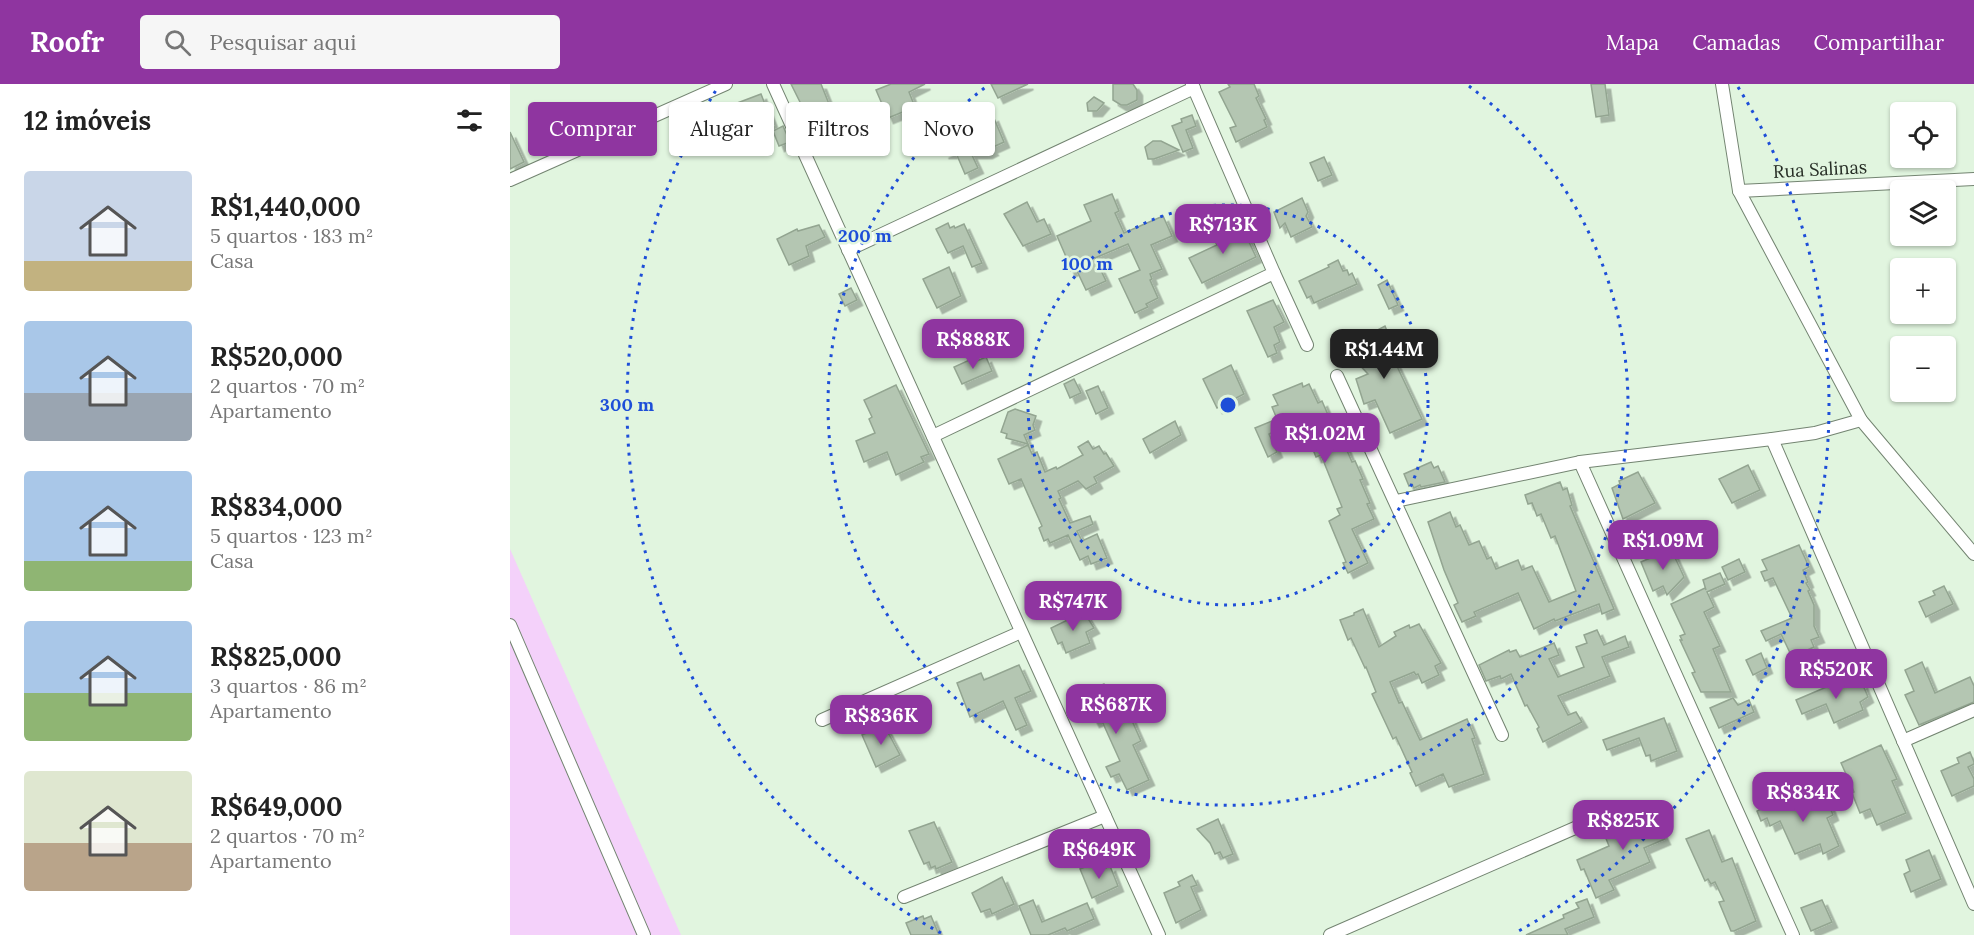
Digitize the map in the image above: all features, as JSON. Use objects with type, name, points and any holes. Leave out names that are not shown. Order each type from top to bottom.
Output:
[{"type":"street","points":[[510,180],[726,84]]},
{"type":"street","points":[[773,84],[1159,935]]},
{"type":"street","points":[[1722,84],[1739,192],[1861,420],[1974,554]]},
{"type":"street","points":[[848,250],[1193,86],[1307,345]]},
{"type":"street","name":"Rua Salinas","points":[[1739,192],[1974,179]]},
{"type":"street","points":[[933,436],[1274,273]]},
{"type":"street","points":[[1337,376],[1502,735]]},
{"type":"street","points":[[1396,501],[1580,462],[1815,433],[1861,420]]},
{"type":"street","points":[[1772,439],[1974,904]]},
{"type":"street","points":[[1580,462],[1793,935]]},
{"type":"street","points":[[510,625],[514,646],[644,935]]},
{"type":"street","points":[[822,720],[1021,632]]},
{"type":"street","points":[[1903,741],[1974,710]]},
{"type":"street","points":[[904,897],[1105,816]]},
{"type":"street","points":[[1330,935],[1591,821]]},
{"type":"shaded area","points":[[510,549],[681,935],[510,935]]},
{"type":"building","points":[[791,84],[821,84],[828,102],[800,102]]},
{"type":"building","points":[[891,84],[925,84],[909,92],[913,102],[902,102],[902,112],[890,117],[890,102],[881,102],[876,90]]},
{"type":"building","points":[[991,84],[1028,84],[998,98]]},
{"type":"building","points":[[1113,84],[1133,84],[1137,90],[1137,100],[1121,105],[1113,100]]},
{"type":"building","points":[[1228,84],[1254,84],[1259,96],[1256,98],[1266,119],[1264,120],[1267,127],[1236,142],[1230,128],[1236,126],[1219,92],[1230,87]]},
{"type":"building","points":[[1591,84],[1605,84],[1609,115],[1596,117]]},
{"type":"building","points":[[761,94],[764,102],[740,102]]},
{"type":"building","points":[[1094,97],[1104,103],[1097,111],[1088,111],[1087,103]]},
{"type":"building","points":[[1192,115],[1196,126],[1186,130],[1193,148],[1183,152],[1172,126]]},
{"type":"building","points":[[995,121],[1004,142],[995,146]]},
{"type":"building","points":[[783,126],[786,143],[779,146],[774,130]]},
{"type":"building","points":[[510,132],[524,162],[510,169]]},
{"type":"building","points":[[1153,141],[1161,141],[1179,150],[1148,159],[1145,147]]},
{"type":"building","points":[[957,156],[972,156],[978,168],[965,174]]},
{"type":"building","points":[[1324,157],[1332,175],[1318,181],[1310,163]]},
{"type":"building","points":[[1112,194],[1119,211],[1115,213],[1124,233],[1163,216],[1172,236],[1151,245],[1162,269],[1150,274],[1152,279],[1150,280],[1158,298],[1146,304],[1148,307],[1135,313],[1119,279],[1140,270],[1128,244],[1095,258],[1106,281],[1086,290],[1076,269],[1070,271],[1057,236],[1091,221],[1084,205]]},
{"type":"building","points":[[1302,198],[1308,212],[1306,216],[1312,227],[1291,237],[1285,223],[1280,228],[1274,212]]},
{"type":"building","points":[[1027,202],[1037,222],[1044,219],[1051,234],[1023,246],[1004,214]]},
{"type":"building","points":[[948,223],[950,228],[964,224],[982,263],[972,267],[963,246],[948,253],[936,229]]},
{"type":"building","points":[[819,225],[825,237],[806,246],[809,256],[789,265],[777,239],[797,229],[798,231]]},
{"type":"building","points":[[1241,225],[1256,257],[1202,283],[1189,258],[1217,245],[1213,237]]},
{"type":"building","points":[[1338,260],[1343,271],[1347,270],[1349,275],[1352,273],[1357,284],[1314,303],[1311,296],[1307,298],[1299,281],[1329,267],[1328,265]]},
{"type":"building","points":[[949,267],[961,296],[937,308],[923,279]]},
{"type":"building","points":[[1387,280],[1398,305],[1389,309],[1378,285]]},
{"type":"building","points":[[851,288],[857,300],[845,306],[839,294]]},
{"type":"building","points":[[1273,300],[1284,322],[1274,327],[1280,342],[1274,345],[1277,353],[1268,357],[1247,311]]},
{"type":"building","points":[[1385,326],[1389,336],[1394,334],[1401,350],[1389,356],[1394,360],[1422,419],[1390,433],[1375,400],[1364,404],[1356,379],[1368,374],[1356,361],[1349,345]]},
{"type":"building","points":[[976,357],[977,361],[986,357],[992,371],[962,384],[954,367]]},
{"type":"building","points":[[1231,365],[1244,394],[1217,408],[1203,379]]},
{"type":"building","points":[[1074,379],[1081,393],[1070,398],[1064,384]]},
{"type":"building","points":[[1302,383],[1303,387],[1309,384],[1318,403],[1322,401],[1352,462],[1355,461],[1363,479],[1360,480],[1374,519],[1352,529],[1368,563],[1348,573],[1343,563],[1346,562],[1329,521],[1340,515],[1337,509],[1342,507],[1321,455],[1316,457],[1307,435],[1304,437],[1297,421],[1269,434],[1277,452],[1268,457],[1255,428],[1277,419],[1272,407],[1278,405],[1273,395]]},
{"type":"building","points":[[896,385],[929,454],[921,457],[924,462],[896,475],[887,452],[864,462],[856,441],[875,433],[869,419],[872,417],[864,400]]},
{"type":"building","points":[[1098,386],[1108,408],[1096,414],[1086,391]]},
{"type":"building","points":[[1015,409],[1036,416],[1033,425],[1035,430],[1024,435],[1028,444],[1006,438],[1007,434],[1001,432],[1008,412]]},
{"type":"building","points":[[1175,421],[1181,435],[1150,453],[1143,439]]},
{"type":"building","points":[[1088,441],[1093,449],[1099,446],[1114,466],[1094,477],[1097,483],[1086,489],[1078,481],[1058,491],[1061,498],[1059,499],[1070,523],[1090,516],[1093,524],[1077,531],[1082,541],[1097,534],[1107,558],[1091,564],[1088,556],[1080,560],[1068,535],[1050,543],[1048,539],[1044,541],[1039,528],[1042,526],[1021,479],[1009,484],[998,459],[1028,445],[1032,454],[1037,452],[1045,472],[1056,467],[1057,469],[1083,455],[1078,447]]},
{"type":"building","points":[[1431,462],[1434,468],[1438,466],[1445,482],[1421,487],[1420,485],[1414,488],[1412,484],[1409,486],[1404,474]]},
{"type":"building","points":[[1748,465],[1760,490],[1732,503],[1719,479]]},
{"type":"building","points":[[1638,472],[1655,503],[1623,519],[1612,488],[1620,484],[1619,481]]},
{"type":"building","points":[[1560,482],[1563,490],[1567,488],[1572,505],[1570,506],[1614,609],[1602,614],[1599,604],[1555,621],[1554,619],[1534,629],[1518,593],[1474,612],[1476,616],[1462,622],[1454,605],[1458,603],[1428,522],[1450,512],[1456,527],[1460,525],[1469,545],[1479,541],[1487,559],[1491,557],[1496,569],[1518,560],[1522,570],[1532,566],[1549,602],[1576,591],[1555,536],[1551,538],[1541,514],[1537,516],[1532,503],[1528,504],[1525,495]]},
{"type":"building","points":[[1799,545],[1809,567],[1803,570],[1814,605],[1814,626],[1819,637],[1811,640],[1814,647],[1792,657],[1781,634],[1766,641],[1761,631],[1792,618],[1773,578],[1765,581],[1761,572],[1767,570],[1762,560]]},
{"type":"building","points":[[1671,549],[1684,577],[1667,595],[1663,586],[1653,591],[1641,562]]},
{"type":"building","points":[[1739,559],[1745,572],[1728,580],[1722,567]]},
{"type":"building","points":[[1720,573],[1725,584],[1707,592],[1714,607],[1704,612],[1720,646],[1713,649],[1731,692],[1701,692],[1692,673],[1695,672],[1680,640],[1682,640],[1680,636],[1685,634],[1671,604],[1705,588],[1706,590],[1703,580]]},
{"type":"building","points":[[1944,586],[1953,604],[1926,617],[1919,602],[1935,595],[1933,591]]},
{"type":"building","points":[[1363,609],[1379,647],[1396,636],[1394,632],[1409,625],[1410,628],[1419,624],[1441,663],[1435,666],[1439,675],[1422,683],[1418,674],[1414,672],[1390,682],[1399,703],[1402,702],[1420,740],[1467,719],[1475,738],[1472,739],[1484,774],[1449,787],[1443,774],[1416,786],[1396,737],[1393,739],[1372,694],[1376,692],[1366,667],[1351,638],[1348,640],[1340,620]]},
{"type":"building","points":[[1084,612],[1094,628],[1086,632],[1090,643],[1066,653],[1062,642],[1058,644],[1051,628]]},
{"type":"building","points":[[1597,630],[1604,645],[1625,636],[1629,647],[1602,657],[1610,676],[1558,696],[1568,715],[1576,712],[1582,722],[1543,742],[1537,729],[1539,727],[1527,705],[1525,706],[1511,674],[1501,679],[1500,676],[1486,681],[1479,665],[1509,650],[1510,652],[1516,650],[1520,657],[1554,643],[1559,655],[1549,659],[1558,677],[1584,667],[1576,647],[1587,643],[1584,635]]},
{"type":"building","points":[[1761,653],[1767,668],[1753,675],[1746,660]]},
{"type":"building","points":[[1922,662],[1935,693],[1970,677],[1974,686],[1974,702],[1919,725],[1905,695],[1914,691],[1905,670]]},
{"type":"building","points":[[1019,665],[1031,691],[1015,698],[1027,725],[1016,730],[1003,701],[970,717],[957,683],[981,673],[984,680]]},
{"type":"building","points":[[1850,677],[1854,686],[1862,683],[1868,697],[1860,702],[1863,710],[1834,723],[1826,704],[1802,714],[1796,700]]},
{"type":"building","points":[[1104,684],[1119,718],[1129,714],[1141,741],[1133,745],[1149,780],[1127,790],[1119,774],[1111,777],[1106,767],[1120,761],[1101,719],[1094,722],[1087,708],[1080,711],[1074,697]]},
{"type":"building","points":[[1733,698],[1738,705],[1749,700],[1754,712],[1719,728],[1710,708]]},
{"type":"building","points":[[1664,718],[1677,751],[1651,761],[1650,755],[1646,756],[1639,738],[1607,750],[1603,740]]},
{"type":"building","points":[[884,725],[900,755],[876,767],[862,735]]},
{"type":"building","points":[[1881,745],[1897,779],[1892,781],[1906,813],[1877,825],[1870,809],[1860,813],[1852,793],[1854,792],[1841,763]]},
{"type":"building","points":[[1970,752],[1974,764],[1968,767],[1974,779],[1974,786],[1952,796],[1941,771],[1959,763],[1957,758]]},
{"type":"building","points":[[1793,793],[1799,806],[1825,795],[1833,815],[1827,818],[1839,846],[1823,854],[1820,844],[1795,854],[1780,821],[1770,826],[1767,818],[1761,821],[1757,811]]},
{"type":"building","points":[[1651,802],[1657,816],[1654,817],[1665,839],[1644,848],[1650,862],[1609,880],[1614,890],[1596,898],[1584,869],[1581,870],[1577,860],[1609,846],[1605,836],[1636,820],[1632,812]]},
{"type":"building","points":[[1218,819],[1233,854],[1223,858],[1220,852],[1215,854],[1210,843],[1197,829]]},
{"type":"building","points":[[934,822],[952,862],[936,869],[935,866],[931,868],[929,862],[924,864],[909,831]]},
{"type":"building","points":[[1709,830],[1722,862],[1732,858],[1756,921],[1734,931],[1731,931],[1719,902],[1724,901],[1715,882],[1711,884],[1708,879],[1705,881],[1686,839]]},
{"type":"building","points":[[1929,850],[1941,879],[1911,892],[1904,874],[1910,871],[1906,860]]},
{"type":"building","points":[[1092,864],[1096,872],[1110,866],[1118,886],[1092,898],[1080,869]]},
{"type":"building","points":[[1192,875],[1197,885],[1191,887],[1201,910],[1176,923],[1164,893],[1180,886],[1178,882]]},
{"type":"building","points":[[1002,877],[1014,904],[992,914],[990,909],[981,912],[972,893]]},
{"type":"building","points":[[1587,899],[1594,917],[1565,929],[1568,935],[1526,935],[1564,918],[1563,915],[1579,908],[1576,903]]},
{"type":"building","points":[[1033,900],[1042,922],[1087,903],[1094,919],[1067,931],[1065,928],[1048,935],[1031,935],[1019,906]]},
{"type":"building","points":[[1822,900],[1832,922],[1811,931],[1801,908]]},
{"type":"building","points":[[923,916],[924,919],[931,916],[939,935],[911,935],[906,923]]}]
